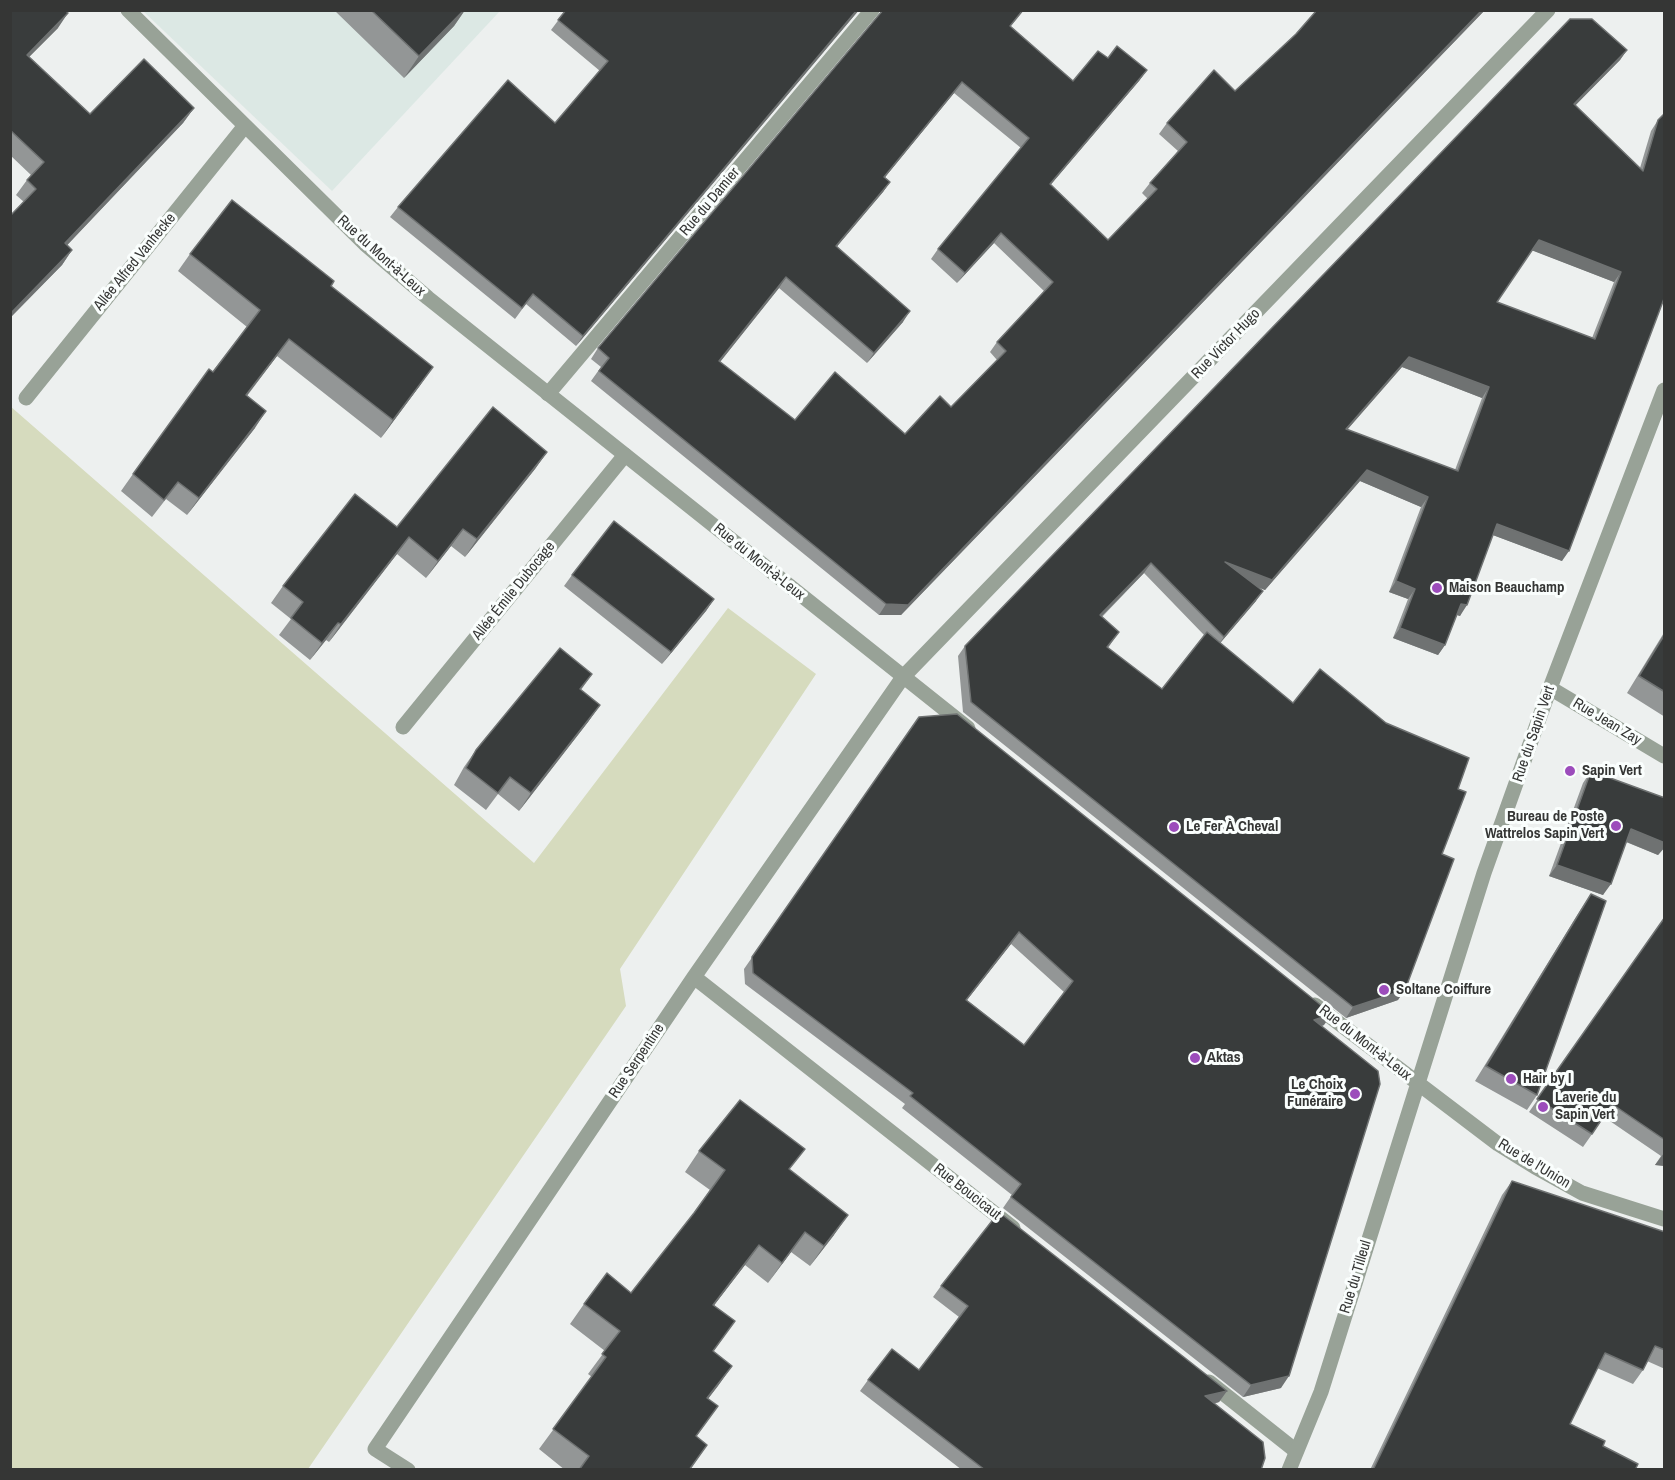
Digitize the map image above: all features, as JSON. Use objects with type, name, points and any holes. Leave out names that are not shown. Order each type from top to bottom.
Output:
[{"type":"street","name":"Rue du Mont-à-Leux","points":[[128,10],[365,244],[625,455],[985,741]]},
{"type":"street","name":"Rue du Damier","points":[[549,394],[872,10]]},
{"type":"street","name":"Rue Victor Hugo","points":[[903,677],[1548,10]]},
{"type":"street","name":"Allée Alfred Vanhecke","points":[[26,398],[244,127]]},
{"type":"street","name":"Rue du Sapin Vert","points":[[1417,1083],[1484,873],[1550,688],[1665,390]]},
{"type":"street","name":"Allée Émile Dubocage","points":[[403,727],[625,455]]},
{"type":"street","name":"Rue Serpentine","points":[[408,1470],[375,1449],[694,977],[903,677]]},
{"type":"street","name":"Rue Jean Zay","points":[[1550,688],[1665,756]]},
{"type":"street","name":"Rue Boucicaut","points":[[694,977],[1030,1241]]},
{"type":"street","name":"Rue du Mont-à-Leux","points":[[1304,996],[1417,1083]]},
{"type":"street","name":"Rue de l'Union","points":[[1417,1083],[1498,1144],[1556,1179],[1607,1202],[1665,1219]]},
{"type":"street","name":"Rue du Tilleul","points":[[1289,1470],[1321,1392],[1417,1083]]},
{"type":"street","points":[[1198,1373],[1296,1451]]},
{"type":"shaded area","points":[[143,11],[500,11],[332,191]]},
{"type":"green space","points":[[10,406],[534,863],[728,608],[816,674],[620,969],[626,1006],[308,1469],[11,1469]]},
{"type":"building","points":[[10,10],[65,10],[68,13],[27,55],[90,114],[144,59],[194,108],[65,243],[72,250],[10,314],[10,216],[36,189],[27,180],[44,162],[10,130]]},
{"type":"building","points":[[371,10],[464,10],[419,56]]},
{"type":"building","points":[[566,10],[857,10],[583,336],[533,294],[522,308],[398,207],[508,80],[555,123],[608,61],[558,20]]},
{"type":"building","points":[[883,10],[1023,10],[1010,26],[1073,81],[1098,51],[1108,58],[1117,46],[1147,70],[1050,184],[1108,240],[1157,189],[1150,183],[1187,142],[1167,123],[1214,70],[1235,91],[1296,34],[1317,10],[1482,10],[908,605],[886,604],[599,371],[609,358],[598,348]],"holes":[[[962,82],[1029,138],[938,249],[965,273],[1001,233],[1053,282],[997,342],[1006,351],[951,407],[940,396],[905,434],[835,372],[795,420],[719,361],[786,277],[874,353],[910,311],[836,246],[890,182],[884,177]]]},
{"type":"building","points":[[1570,19],[1592,19],[1627,50],[1574,104],[1643,171],[1658,120],[1665,113],[1665,296],[1569,551],[1497,524],[1467,605],[1461,604],[1445,645],[1400,628],[1415,589],[1396,581],[1428,497],[1367,470],[1272,580],[1225,562],[1263,591],[1224,637],[1151,563],[1100,615],[1119,632],[1107,647],[1162,689],[1207,632],[1293,703],[1320,669],[1386,723],[1469,758],[1458,789],[1466,792],[1442,854],[1454,859],[1405,990],[1353,1007],[971,702],[965,646]],"holes":[[[1539,240],[1621,272],[1595,339],[1497,302]],[[1409,357],[1489,387],[1458,471],[1346,429]]]},
{"type":"building","points":[[232,200],[334,281],[331,286],[433,367],[393,420],[289,339],[246,395],[266,411],[199,498],[178,482],[164,500],[133,474],[209,369],[213,372],[260,310],[190,254]]},
{"type":"building","points":[[493,407],[547,452],[477,539],[463,529],[438,561],[409,537],[341,624],[338,623],[322,643],[291,618],[303,602],[283,586],[355,494],[397,527]]},
{"type":"building","points":[[614,521],[714,599],[671,652],[572,575]]},
{"type":"building","points":[[1665,634],[1665,692],[1639,676]]},
{"type":"building","points":[[560,648],[592,674],[580,689],[600,705],[531,793],[510,777],[498,793],[466,768],[476,750]]},
{"type":"building","points":[[957,714],[1332,1014],[1314,1020],[1378,1071],[1380,1084],[1289,1376],[1251,1385],[1011,1197],[1021,1184],[910,1096],[913,1093],[753,973],[752,957],[919,717]],"holes":[[[1019,932],[1073,981],[1024,1045],[966,1000]]]},
{"type":"building","name":"Bureau de Poste Wattrelos Sapin Vert","points":[[1591,771],[1665,798],[1665,843],[1631,829],[1611,884],[1557,865]]},
{"type":"building","points":[[1591,894],[1606,901],[1537,1095],[1486,1066]]},
{"type":"building","points":[[1665,917],[1665,1140],[1612,1104],[1592,1134],[1537,1099]]},
{"type":"building","points":[[740,1100],[805,1149],[789,1169],[848,1215],[824,1246],[805,1232],[782,1263],[759,1245],[713,1305],[735,1321],[713,1351],[732,1366],[707,1398],[718,1406],[696,1436],[707,1445],[689,1470],[579,1470],[589,1456],[553,1429],[606,1357],[602,1354],[620,1331],[584,1304],[607,1273],[631,1293],[694,1213],[725,1170],[699,1151]]},
{"type":"building","points":[[1512,1181],[1665,1232],[1665,1350],[1655,1346],[1643,1370],[1605,1353],[1570,1424],[1605,1441],[1603,1446],[1638,1464],[1635,1470],[1373,1470]]},
{"type":"building","points":[[999,1212],[1227,1391],[1205,1396],[1263,1442],[1265,1458],[1261,1470],[985,1470],[868,1380],[892,1349],[919,1370],[968,1306],[941,1286]]},
{"type":"place","name":"Maison Beauchamp","points":[[1437,588]]},
{"type":"place","name":"Sapin Vert","points":[[1570,771]]},
{"type":"place","name":"Bureau de Poste Wattrelos Sapin Vert","points":[[1616,826]]},
{"type":"place","name":"Le Fer À Cheval","points":[[1174,827]]},
{"type":"place","name":"Soltane Coiffure","points":[[1384,990]]},
{"type":"place","name":"Aktas","points":[[1195,1058]]},
{"type":"place","name":"Hair by I","points":[[1511,1079]]},
{"type":"place","name":"Le Choix Funéraire","points":[[1355,1094]]},
{"type":"place","name":"Laverie du Sapin Vert","points":[[1543,1107]]}]
